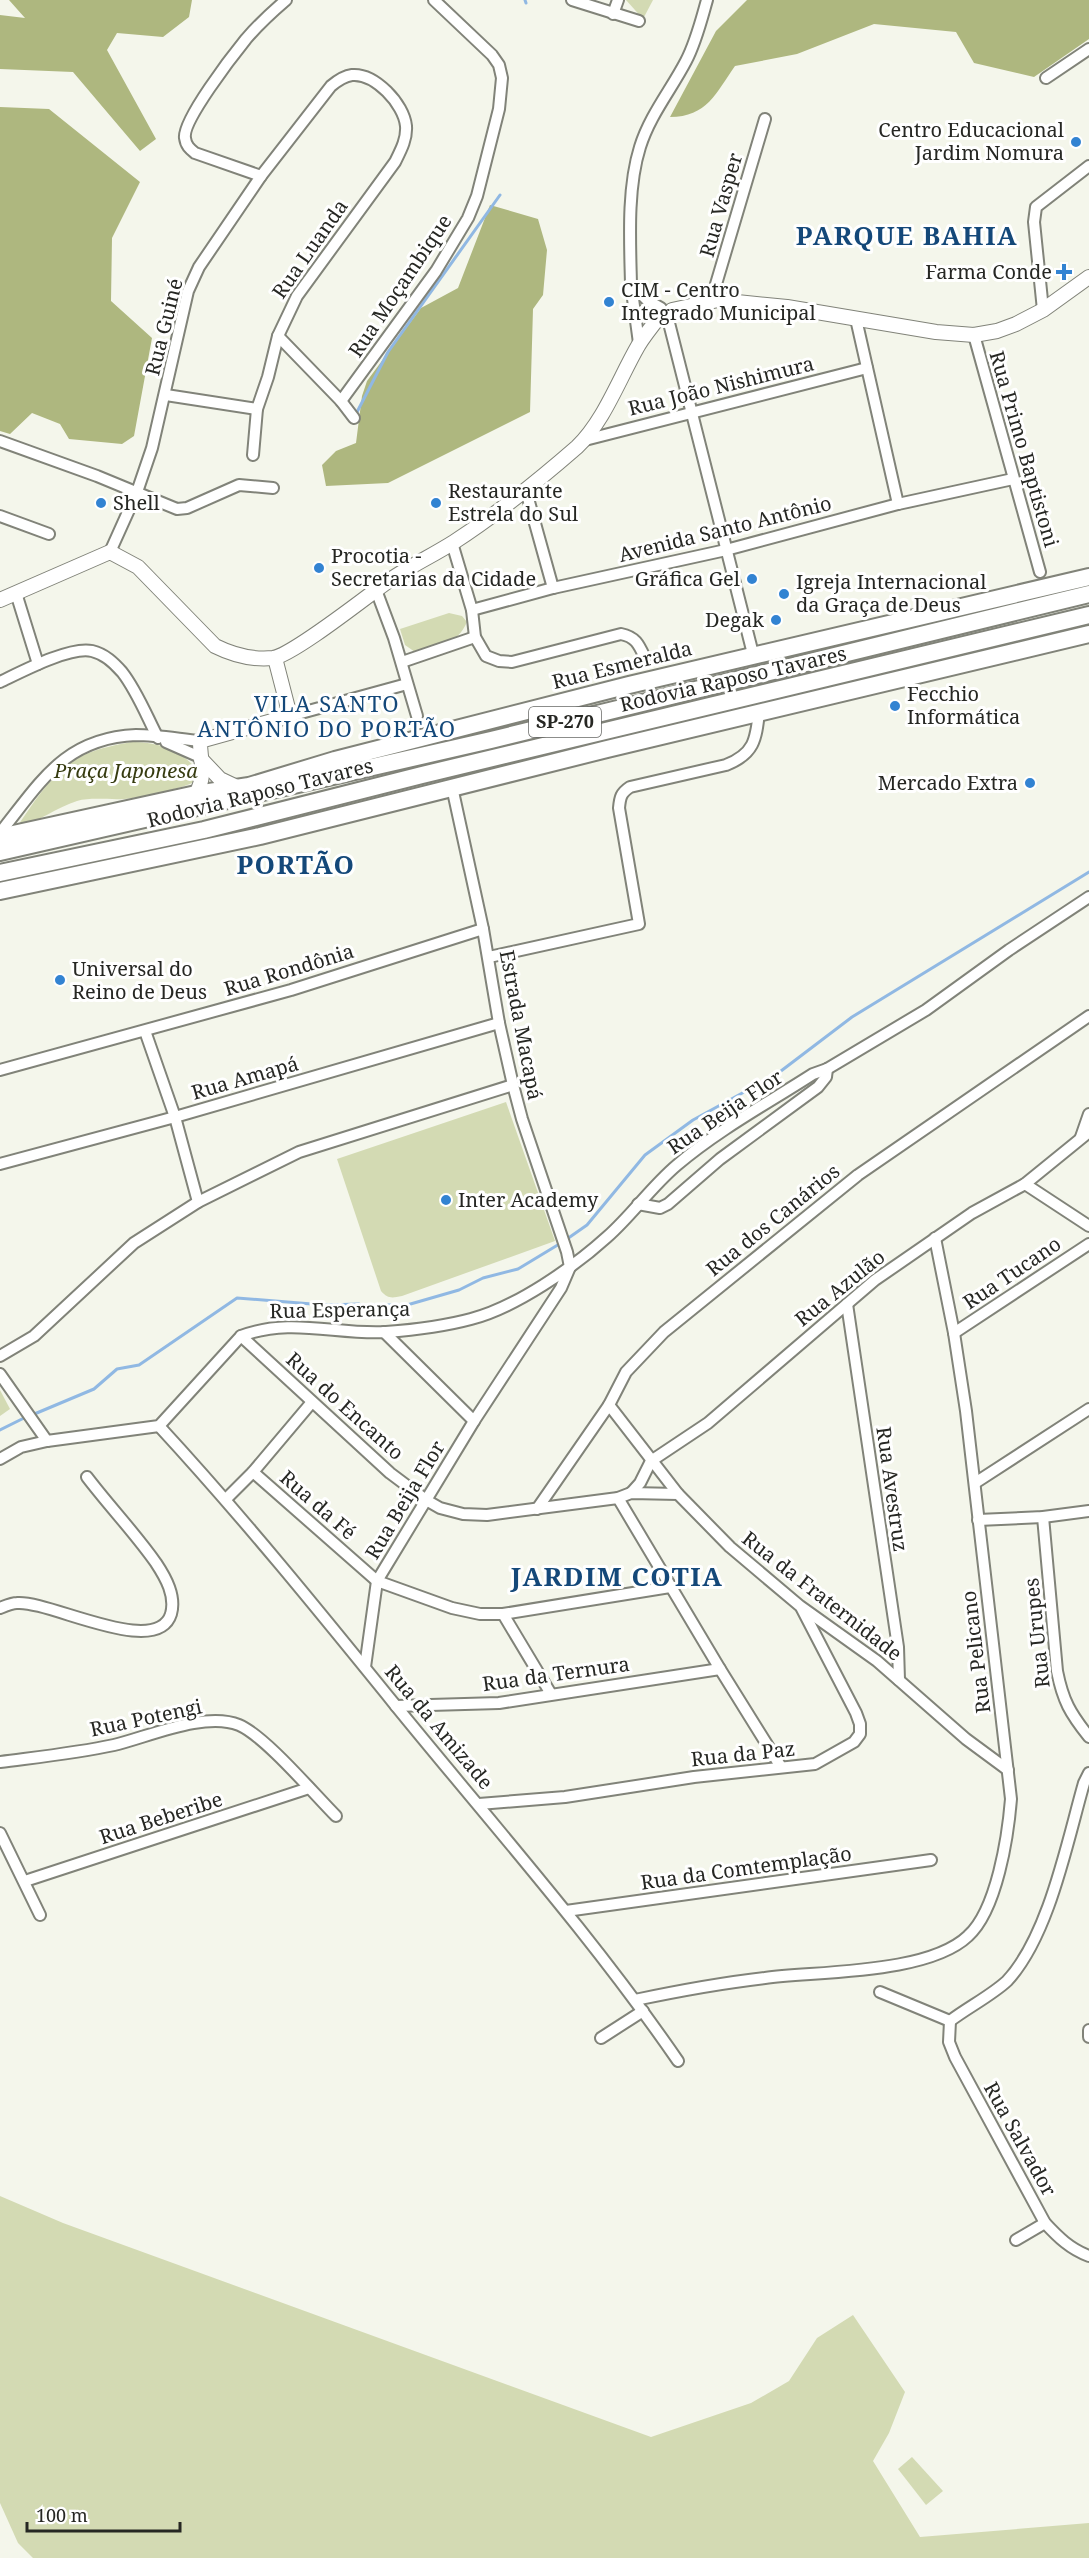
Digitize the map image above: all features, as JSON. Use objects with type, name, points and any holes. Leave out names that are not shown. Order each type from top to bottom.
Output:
[{"type":"highway","name":"Rua Esmeralda","points":[[1,833],[196,794],[239,788],[334,760],[753,654],[1089,577]]},
{"type":"highway","name":"Rodovia Raposo Tavares","points":[[0,852],[480,743],[1089,594]]},
{"type":"highway","name":"Rodovia Raposo Tavares","points":[[0,873],[204,830],[422,775],[1089,615]]},
{"type":"highway","points":[[0,891],[226,844],[759,712],[1089,634]]},
{"type":"highway","points":[[629,685],[756,666],[814,661]]},
{"type":"main road","points":[[0,600],[110,552],[138,567],[215,646],[228,653],[246,657],[275,658],[308,639],[376,590],[452,543],[526,491],[585,440],[639,343],[665,313],[711,301],[787,307],[936,332],[974,335],[997,331],[1016,324],[1043,310],[1089,277]]},
{"type":"main road","points":[[196,794],[202,782],[204,770],[200,757],[200,741],[290,716],[275,658]]},
{"type":"main road","points":[[200,757],[220,779],[239,788]]},
{"type":"street","points":[[261,176],[195,153],[188,148],[184,138],[187,124],[220,74],[247,38],[286,0]]},
{"type":"street","name":"Rua Moçambique","points":[[341,401],[436,271],[468,218],[477,196],[499,109],[502,78],[498,65],[492,55],[434,0]]},
{"type":"street","points":[[572,0],[639,21]]},
{"type":"street","points":[[614,14],[618,0]]},
{"type":"street","points":[[639,343],[631,284],[630,222],[640,148],[658,108],[686,61],[707,0]]},
{"type":"street","points":[[1046,78],[1089,49]]},
{"type":"street","name":"Rua Guiné","points":[[110,552],[137,492],[152,448],[166,395],[188,291],[199,267],[261,176],[331,86],[340,79],[352,75],[364,77],[376,83]]},
{"type":"street","name":"Rua Luanda","points":[[254,455],[256,409],[268,377],[278,336],[297,296],[395,162],[403,145],[406,127],[403,115],[396,103],[376,83]]},
{"type":"street","name":"Rua Vasper","points":[[711,301],[765,119]]},
{"type":"street","points":[[1043,310],[1034,222],[1036,207],[1089,166]]},
{"type":"street","points":[[631,284],[665,313],[693,412],[753,654]]},
{"type":"street","points":[[856,319],[898,504]]},
{"type":"street","name":"Rua Primo Baptistoni","points":[[974,335],[1040,572]]},
{"type":"street","points":[[278,336],[341,401],[354,418]]},
{"type":"street","name":"Rua João Nishimura","points":[[585,440],[867,368]]},
{"type":"street","points":[[166,395],[256,409]]},
{"type":"street","points":[[0,441],[181,510],[239,485],[273,488]]},
{"type":"street","name":"Avenida Santo Antônio","points":[[472,610],[553,588],[726,550],[898,504],[1013,479]]},
{"type":"street","points":[[526,491],[553,588]]},
{"type":"street","points":[[0,516],[49,534]]},
{"type":"street","points":[[452,543],[472,610],[475,637],[486,656],[499,661],[512,662],[621,634],[630,636],[638,642],[645,658]]},
{"type":"street","points":[[376,590],[402,662],[417,716]]},
{"type":"street","points":[[16,593],[38,664]]},
{"type":"street","points":[[402,662],[475,637]]},
{"type":"street","points":[[0,682],[38,664],[80,651],[92,651],[110,659],[123,674],[158,738],[200,757]]},
{"type":"street","points":[[290,716],[407,684]]},
{"type":"street","points":[[489,957],[639,924],[619,808],[623,792],[630,787],[739,760],[747,753],[756,736],[759,712]]},
{"type":"street","points":[[1,833],[48,774],[64,758],[83,746],[124,736],[200,741]]},
{"type":"street","name":"Estrada Macapá","points":[[452,787],[489,957],[499,1023],[513,1085],[522,1119],[562,1234],[570,1267]]},
{"type":"street","name":"Rua Beija Flor","points":[[365,1667],[377,1581],[474,1421],[561,1288],[570,1267],[608,1236],[677,1165],[702,1146],[813,1074],[827,1069],[926,1010],[1009,950],[1089,897]]},
{"type":"street","name":"Rua Rondônia","points":[[0,1070],[291,990],[483,929]]},
{"type":"street","name":"Rua dos Canários","points":[[537,1509],[609,1405],[626,1372],[644,1351],[788,1230],[876,1162],[1089,1016]]},
{"type":"street","name":"Rua Amapá","points":[[0,1164],[175,1117],[499,1023]]},
{"type":"street","points":[[145,1031],[175,1117],[198,1202]]},
{"type":"street","points":[[638,1204],[660,1208],[674,1199],[720,1159],[818,1088],[826,1077],[827,1069]]},
{"type":"street","points":[[0,1356],[34,1336],[134,1243],[198,1202],[299,1152],[513,1085]]},
{"type":"street","points":[[1085,1135],[1089,1114]]},
{"type":"street","name":"Rua Azulão","points":[[631,1493],[640,1483],[651,1461],[708,1423],[875,1280],[972,1213],[1025,1184],[1085,1135]]},
{"type":"street","points":[[1025,1184],[1089,1226]]},
{"type":"street","name":"Rua Pelicano","points":[[635,2000],[722,1983],[855,1971],[894,1965],[956,1946],[970,1935],[980,1921],[1004,1855],[1011,1799],[975,1483],[954,1333],[935,1238]]},
{"type":"street","name":"Rua Tucano","points":[[954,1333],[1089,1244]]},
{"type":"street","name":"Rua Esperança","points":[[241,1336],[275,1327],[310,1326],[384,1332],[471,1319],[518,1299],[570,1267]]},
{"type":"street","name":"Rua Avestruz","points":[[847,1304],[898,1647],[899,1680]]},
{"type":"street","points":[[384,1332],[474,1421]]},
{"type":"street","points":[[0,1459],[21,1447],[47,1441],[159,1426],[241,1336]]},
{"type":"street","name":"Rua do Encanto","points":[[241,1336],[390,1473],[426,1500]]},
{"type":"street","points":[[0,1374],[47,1441]]},
{"type":"street","points":[[226,1499],[253,1473],[312,1402]]},
{"type":"street","name":"Rua da Fraternidade","points":[[609,1405],[678,1494],[730,1547],[800,1606],[877,1661],[966,1740],[1008,1770]]},
{"type":"street","points":[[975,1483],[1089,1409]]},
{"type":"street","name":"Rua da Amizade","points":[[159,1426],[226,1499],[479,1804],[643,2010],[678,2061]]},
{"type":"street","name":"Rua da Fé","points":[[253,1473],[377,1581],[452,1608],[480,1614],[504,1614],[670,1587]]},
{"type":"street","points":[[0,1608],[17,1603],[36,1605],[111,1627],[137,1632],[154,1630],[166,1623],[170,1616],[173,1599],[156,1564],[87,1477]]},
{"type":"street","points":[[426,1500],[440,1508],[463,1514],[487,1515],[618,1498],[631,1493],[678,1494]]},
{"type":"street","points":[[618,1498],[670,1587],[782,1767]]},
{"type":"street","points":[[978,1520],[1043,1517],[1089,1511]]},
{"type":"street","name":"Rua Urupes","points":[[1043,1517],[1057,1671],[1062,1696],[1089,1737]]},
{"type":"street","name":"Rua da Paz","points":[[479,1804],[565,1797],[694,1777],[782,1767],[802,1767],[815,1764],[854,1743],[860,1734],[856,1713],[800,1606]]},
{"type":"street","points":[[504,1614],[551,1694]]},
{"type":"street","points":[[877,1661],[885,1660],[898,1647]]},
{"type":"street","name":"Rua da Ternura","points":[[396,1706],[498,1703],[720,1669]]},
{"type":"street","name":"Rua Potengi","points":[[0,1762],[113,1745],[198,1722],[222,1722],[238,1725],[255,1735],[336,1816]]},
{"type":"street","points":[[880,1992],[950,2021],[1005,1982],[1022,1962],[1047,1908],[1089,1773]]},
{"type":"street","name":"Rua Beberibe","points":[[25,1881],[309,1788]]},
{"type":"street","points":[[0,1833],[40,1915]]},
{"type":"street","name":"Rua da Comtemplação","points":[[566,1911],[931,1860]]},
{"type":"street","points":[[601,2038],[643,2010]]},
{"type":"street","name":"Rua Salvador","points":[[950,2021],[949,2042],[955,2057],[1045,2223],[1062,2241],[1077,2252],[1089,2256]]},
{"type":"street","points":[[1089,2030],[1089,2037]]},
{"type":"street","points":[[1016,2240],[1045,2223]]},
{"type":"green space","points":[[9,0],[192,0],[189,17],[163,37],[117,33],[107,50],[156,139],[140,151],[73,72],[0,69],[0,15],[25,18]]},
{"type":"green space","points":[[626,0],[653,0],[643,19]]},
{"type":"green space","points":[[747,0],[1089,0],[1089,39],[1034,77],[974,63],[956,32],[874,24],[797,54],[735,66],[716,94],[702,108],[683,116],[670,117],[716,31]]},
{"type":"green space","points":[[0,107],[49,109],[140,182],[112,238],[111,301],[152,338],[134,436],[122,444],[69,439],[60,424],[32,413],[10,434],[0,431]]},
{"type":"green space","points":[[490,205],[538,219],[547,250],[543,295],[533,309],[530,412],[388,483],[326,486],[322,465],[336,451],[356,443],[362,396],[367,381],[421,308],[458,288]]},
{"type":"green space","points":[[449,613],[462,616],[467,622],[463,630],[452,641],[415,652],[405,645],[400,629]]},
{"type":"green space","name":"Praça Japonesa","points":[[131,742],[150,743],[177,752],[198,772],[196,781],[172,790],[140,797],[77,801],[17,827],[31,806],[64,768],[91,752]]},
{"type":"green space","name":"Inter Academy","points":[[506,1102],[555,1241],[402,1296],[388,1297],[381,1291],[337,1159]]},
{"type":"green space","points":[[0,1390],[10,1409],[0,1416]]},
{"type":"green space","points":[[0,2196],[63,2223],[651,2437],[751,2403],[789,2381],[817,2338],[853,2315],[905,2392],[889,2433],[873,2461],[920,2537],[1089,2523],[1089,2558],[33,2558],[18,2543],[0,2503]]},
{"type":"green space","points":[[912,2457],[943,2491],[926,2505],[898,2469]]},
{"type":"waterway","points":[[356,414],[388,352],[500,195]]},
{"type":"waterway","points":[[567,1239],[587,1225],[645,1155],[693,1120],[777,1074],[852,1017],[1089,872]]},
{"type":"waterway","points":[[32,1415],[94,1389],[117,1369],[139,1365],[237,1298],[324,1305],[359,1304],[366,1309],[375,1305],[407,1305],[459,1290],[483,1278],[518,1269],[561,1243]]},
{"type":"waterway","points":[[0,1430],[26,1417]]},
{"type":"place","name":"Centro Educacional Jardim Nomura","points":[[1076,142]]},
{"type":"place","name":"Farma Conde","points":[[1064,272]]},
{"type":"place","name":"CIM - Centro Integrado Municipal","points":[[609,302]]},
{"type":"place","name":"Shell","points":[[101,503]]},
{"type":"place","name":"Restaurante Estrela do Sul","points":[[436,503]]},
{"type":"place","name":"Procotia - Secretarias da Cidade","points":[[319,568]]},
{"type":"place","name":"Gráfica Gel","points":[[752,579]]},
{"type":"place","name":"Igreja Internacional da Graça de Deus","points":[[784,594]]},
{"type":"place","name":"Degak","points":[[776,620]]},
{"type":"place","name":"Fecchio Informática","points":[[895,706]]},
{"type":"place","name":"Mercado Extra","points":[[1030,783]]},
{"type":"place","name":"Universal do Reino de Deus","points":[[60,980]]},
{"type":"place","name":"Inter Academy","points":[[446,1200]]},
{"type":"district","name":"PARQUE BAHIA","points":[[907,236]]},
{"type":"district","name":"VILA SANTO ANTÔNIO DO PORTÃO","points":[[327,716]]},
{"type":"district","name":"PORTÃO","points":[[296,865]]},
{"type":"district","name":"JARDIM COTIA","points":[[617,1577]]}]
